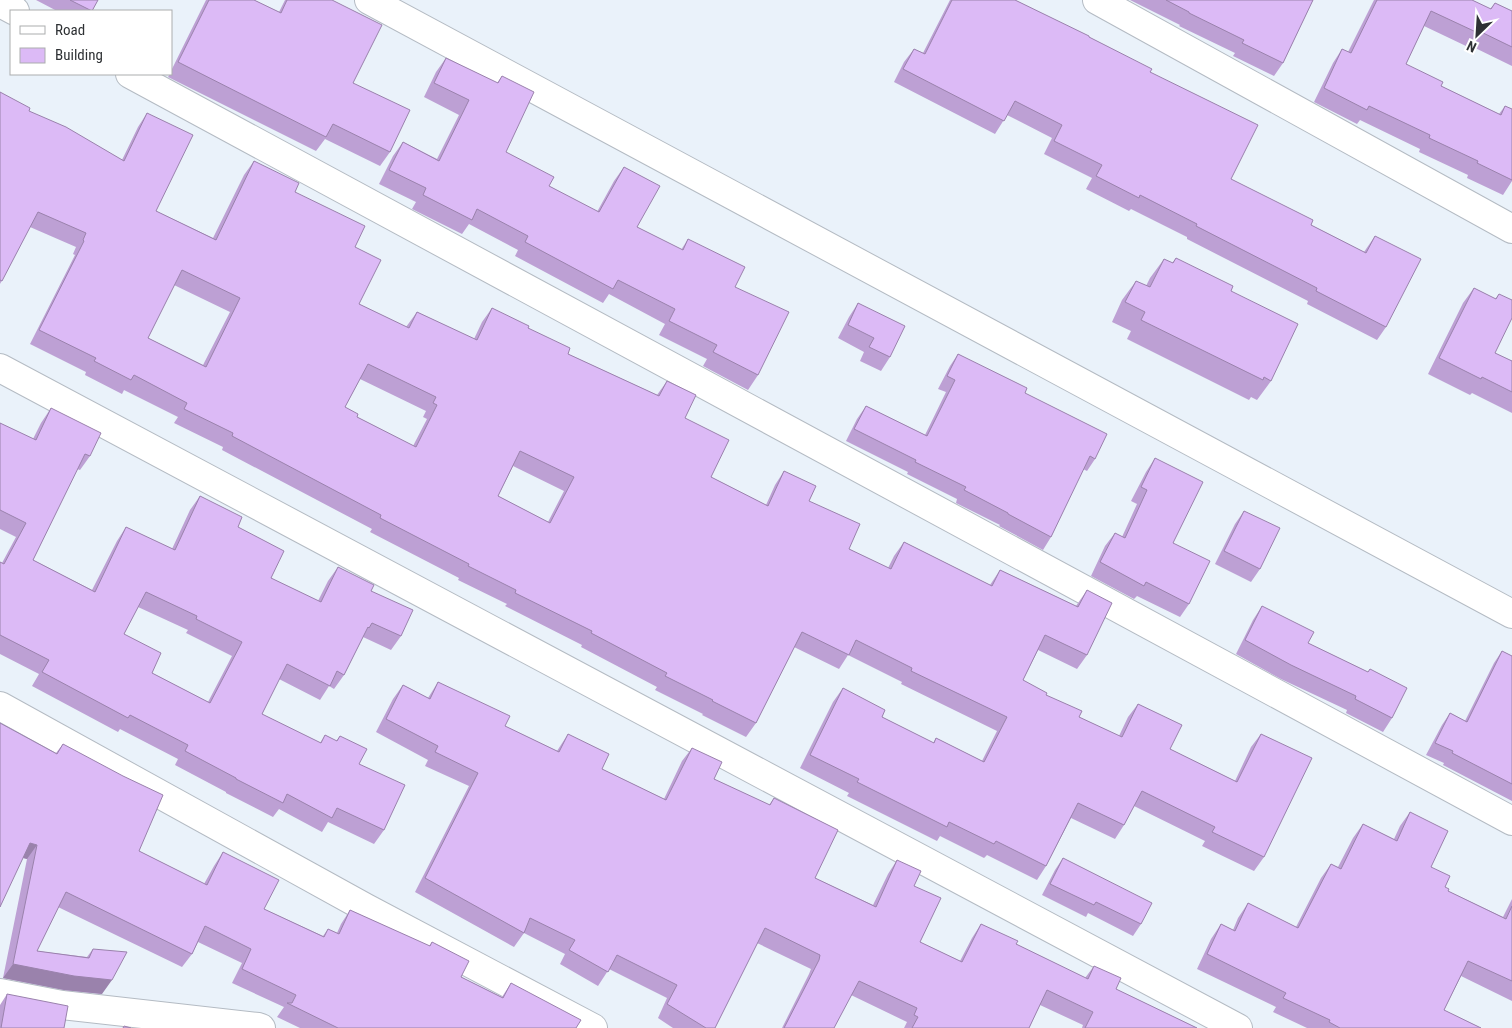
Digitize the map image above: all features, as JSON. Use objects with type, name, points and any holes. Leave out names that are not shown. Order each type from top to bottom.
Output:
[{"type":"street","points":[[368,0],[1512,614]]},
{"type":"street","points":[[1097,0],[1512,229]]},
{"type":"street","points":[[0,3],[13,10]]},
{"type":"street","points":[[132,75],[1512,821]]},
{"type":"street","points":[[0,368],[1238,1028]]},
{"type":"street","points":[[0,706],[357,903],[593,1028]]},
{"type":"street","points":[[0,993],[62,1005],[261,1028]]},
{"type":"building","points":[[70,0],[98,0],[93,10]]},
{"type":"building","points":[[209,0],[254,0],[281,13],[287,0],[332,0],[382,25],[353,83],[410,110],[390,152],[333,124],[326,137],[178,62]]},
{"type":"building","points":[[952,0],[1015,0],[1152,69],[1150,72],[1258,125],[1231,179],[1313,220],[1311,225],[1366,253],[1375,236],[1421,259],[1386,327],[1316,291],[1317,288],[1196,226],[1197,224],[1140,195],[1139,198],[1096,176],[1102,165],[1054,141],[1062,125],[1015,101],[1004,121],[903,69],[914,49],[925,54]]},
{"type":"building","points":[[1166,0],[1313,0],[1283,63],[1242,43],[1244,40]]},
{"type":"building","points":[[1377,0],[1472,0],[1491,9],[1495,3],[1512,11],[1512,47],[1431,11],[1406,64],[1443,82],[1441,86],[1501,115],[1505,106],[1512,109],[1512,180],[1477,163],[1478,161],[1429,138],[1430,135],[1369,106],[1367,110],[1324,88],[1342,49],[1351,53]]},
{"type":"building","points":[[446,58],[498,83],[502,76],[534,92],[506,152],[554,177],[549,186],[599,212],[624,167],[660,186],[637,227],[683,250],[688,239],[745,267],[735,287],[789,312],[758,375],[713,352],[717,345],[669,321],[675,309],[618,280],[613,289],[525,242],[528,236],[477,209],[472,220],[423,195],[426,188],[389,170],[403,142],[439,161],[469,100],[434,83]]},
{"type":"building","points":[[0,92],[30,108],[29,111],[66,127],[124,161],[147,113],[193,135],[156,211],[216,240],[254,161],[299,183],[295,192],[365,226],[355,247],[381,260],[359,304],[409,328],[417,312],[477,340],[492,308],[570,348],[568,354],[659,396],[667,381],[696,395],[685,418],[729,440],[711,477],[768,506],[784,471],[816,486],[809,501],[860,524],[849,549],[891,569],[904,542],[992,586],[1000,570],[1078,607],[1087,590],[1112,603],[1087,655],[1045,635],[1023,680],[1047,693],[1046,695],[1082,711],[1079,717],[1122,737],[1138,704],[1182,725],[1170,749],[1237,782],[1261,734],[1312,758],[1264,857],[1212,832],[1215,827],[1142,791],[1124,825],[1078,803],[1046,866],[996,841],[994,844],[949,822],[947,827],[857,782],[859,779],[810,755],[843,688],[885,710],[882,717],[934,743],[936,738],[984,762],[1007,717],[911,671],[912,668],[856,640],[849,655],[802,632],[756,723],[665,676],[667,673],[591,633],[592,631],[515,593],[516,590],[380,518],[381,515],[232,436],[233,433],[184,409],[187,403],[134,375],[131,380],[94,361],[96,358],[39,330],[84,241],[86,233],[38,212],[2,281],[0,280]],"holes":[[[182,270],[240,298],[206,367],[148,338]],[[368,364],[436,397],[433,403],[437,405],[416,447],[357,417],[358,414],[345,407]],[[520,451],[574,477],[550,523],[498,496]]]},
{"type":"building","points":[[1176,258],[1233,286],[1231,291],[1298,324],[1271,381],[1264,377],[1263,380],[1141,320],[1145,312],[1125,302],[1136,281],[1150,287],[1164,259],[1173,263]]},
{"type":"building","points":[[1474,288],[1496,299],[1499,294],[1512,300],[1512,318],[1495,353],[1512,361],[1512,392],[1439,358]]},
{"type":"building","points":[[858,303],[905,326],[890,357],[869,347],[874,338],[848,325]]},
{"type":"building","points":[[958,354],[1027,388],[1025,393],[1107,434],[1095,459],[1090,456],[1051,537],[964,490],[966,487],[854,429],[866,406],[927,436],[955,380],[947,376]]},
{"type":"building","points":[[51,408],[101,433],[90,456],[85,454],[33,560],[95,592],[126,527],[175,550],[200,496],[242,517],[238,527],[284,551],[271,578],[321,602],[338,567],[374,585],[371,591],[413,610],[401,636],[372,623],[368,627],[344,675],[337,671],[330,686],[287,664],[262,714],[321,743],[325,735],[337,741],[340,736],[367,749],[359,764],[405,785],[384,830],[337,808],[332,818],[287,794],[283,803],[185,751],[188,745],[130,715],[128,718],[42,672],[49,660],[0,635],[0,562],[4,564],[26,523],[0,510],[0,423],[36,440]],"holes":[[[146,592],[197,616],[196,619],[242,642],[210,703],[152,673],[161,653],[124,634]]]},
{"type":"building","points":[[1155,458],[1203,482],[1173,543],[1210,561],[1189,604],[1146,582],[1144,586],[1100,562],[1115,533],[1125,538],[1147,490],[1141,487]]},
{"type":"building","points":[[1244,511],[1280,528],[1260,569],[1224,551]]},
{"type":"building","points":[[1262,606],[1314,632],[1308,643],[1368,672],[1370,669],[1407,688],[1392,718],[1355,699],[1356,696],[1291,665],[1245,640]]},
{"type":"building","points":[[1502,651],[1512,656],[1512,784],[1435,743],[1450,713],[1467,722]]},
{"type":"building","points":[[438,682],[510,716],[505,726],[559,752],[568,734],[609,754],[602,769],[666,800],[692,748],[722,762],[714,779],[770,805],[774,798],[838,830],[815,878],[876,907],[897,860],[921,871],[914,886],[941,898],[920,942],[962,962],[981,924],[1018,941],[1016,944],[1088,979],[1094,966],[1121,978],[1116,989],[1197,1028],[1085,1028],[1093,1012],[1047,990],[1029,1028],[912,1028],[918,1017],[914,1015],[917,1008],[859,981],[834,1028],[784,1028],[820,955],[765,928],[715,1028],[706,1028],[667,1004],[677,985],[617,955],[608,972],[569,950],[575,940],[530,918],[524,933],[425,878],[478,773],[435,752],[438,746],[386,719],[403,685],[430,699]]},
{"type":"building","points":[[0,723],[57,754],[63,744],[163,795],[139,851],[207,885],[223,852],[279,880],[264,909],[324,937],[328,929],[339,934],[350,910],[430,946],[432,942],[469,961],[461,977],[503,998],[511,983],[581,1020],[576,1028],[338,1028],[287,1003],[292,1003],[296,995],[242,969],[251,949],[205,926],[192,954],[66,892],[37,951],[89,958],[93,949],[127,952],[112,980],[74,976],[13,964],[37,845],[30,843],[0,907]]},
{"type":"building","points":[[1410,812],[1448,831],[1431,867],[1450,876],[1445,887],[1449,889],[1448,891],[1506,919],[1512,906],[1512,981],[1468,961],[1444,1010],[1481,1028],[1340,1028],[1329,1022],[1330,1020],[1283,998],[1286,993],[1207,954],[1221,924],[1235,931],[1248,903],[1298,928],[1331,864],[1341,869],[1363,824],[1397,841]]},
{"type":"building","points":[[1063,858],[1152,903],[1141,924],[1096,902],[1094,905],[1050,884]]},
{"type":"building","points":[[7,994],[68,1006],[64,1028],[1,1028]]}]
